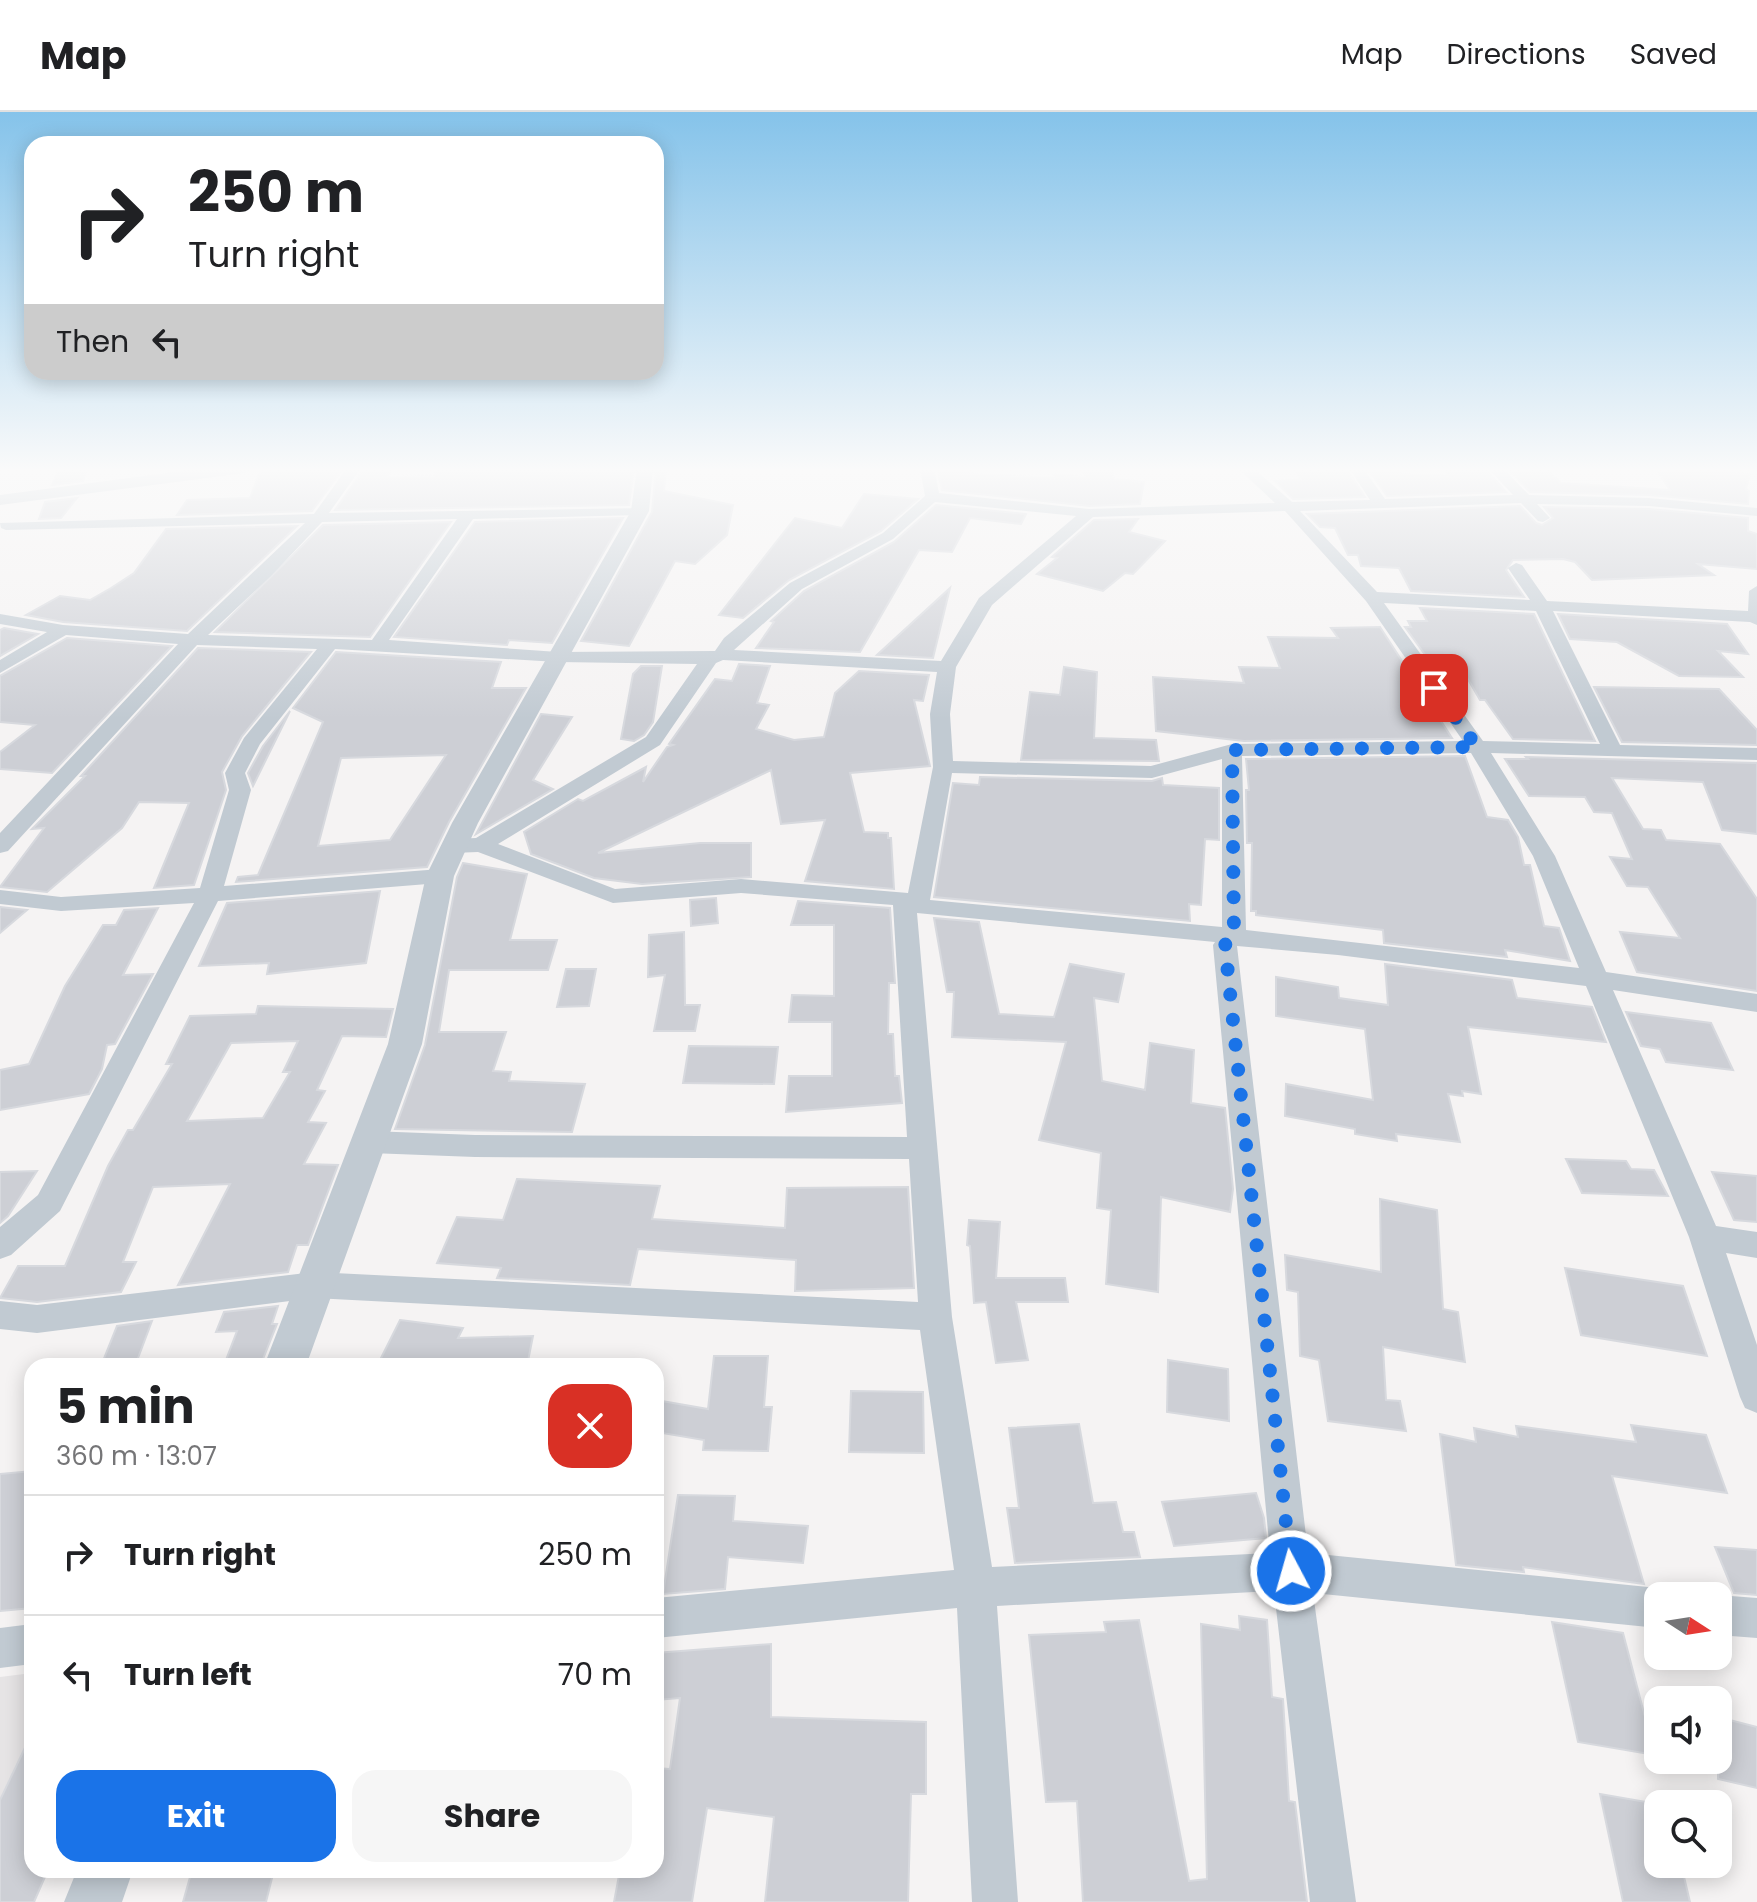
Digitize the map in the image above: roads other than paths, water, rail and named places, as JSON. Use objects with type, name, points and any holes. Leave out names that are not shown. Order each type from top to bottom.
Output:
[{"type":"street","points":[[0,846],[192,640],[286,552]]},
{"type":"street","points":[[377,645],[442,552]]},
{"type":"street","points":[[288,1358],[405,1044],[440,876],[467,846],[558,657],[617,552]]},
{"type":"street","points":[[467,846],[653,741],[730,642],[796,586],[859,552]]},
{"type":"street","points":[[995,1902],[976,1587],[935,1317],[922,1148],[911,903],[943,767],[940,714],[947,667],[985,602],[1044,552]]},
{"type":"street","points":[[1330,552],[1372,597],[1477,747],[1544,856],[1705,1237],[1757,1397]]},
{"type":"street","points":[[1516,568],[1542,606],[1613,750]]},
{"type":"street","points":[[1372,597],[1757,618],[1757,591]]},
{"type":"street","points":[[0,619],[63,630],[192,640],[377,645],[558,657],[716,657],[947,667]]},
{"type":"street","points":[[0,668],[63,630]]},
{"type":"street","points":[[0,1246],[49,1203],[209,896],[240,790],[235,773],[251,742],[331,643]]},
{"type":"street","points":[[943,767],[1152,772],[1232,750],[1477,747],[1757,754]]},
{"type":"street","points":[[1232,750],[1234,934],[1225,945],[1291,1571],[1333,1902]]},
{"type":"street","points":[[467,846],[613,896],[741,886],[1234,934],[1597,977],[1757,1003]]},
{"type":"street","points":[[0,897],[61,904],[209,896],[440,876]]},
{"type":"street","points":[[370,1142],[475,1146],[922,1148]]},
{"type":"street","points":[[1705,1237],[1757,1245]]},
{"type":"street","points":[[0,1315],[37,1319],[314,1285],[935,1317]]},
{"type":"street","points":[[664,1617],[976,1587],[1291,1571],[1644,1607]]},
{"type":"street","points":[[1732,1616],[1757,1618]]},
{"type":"street","points":[[0,1648],[24,1645]]},
{"type":"street","points":[[93,1902],[102,1878]]}]
